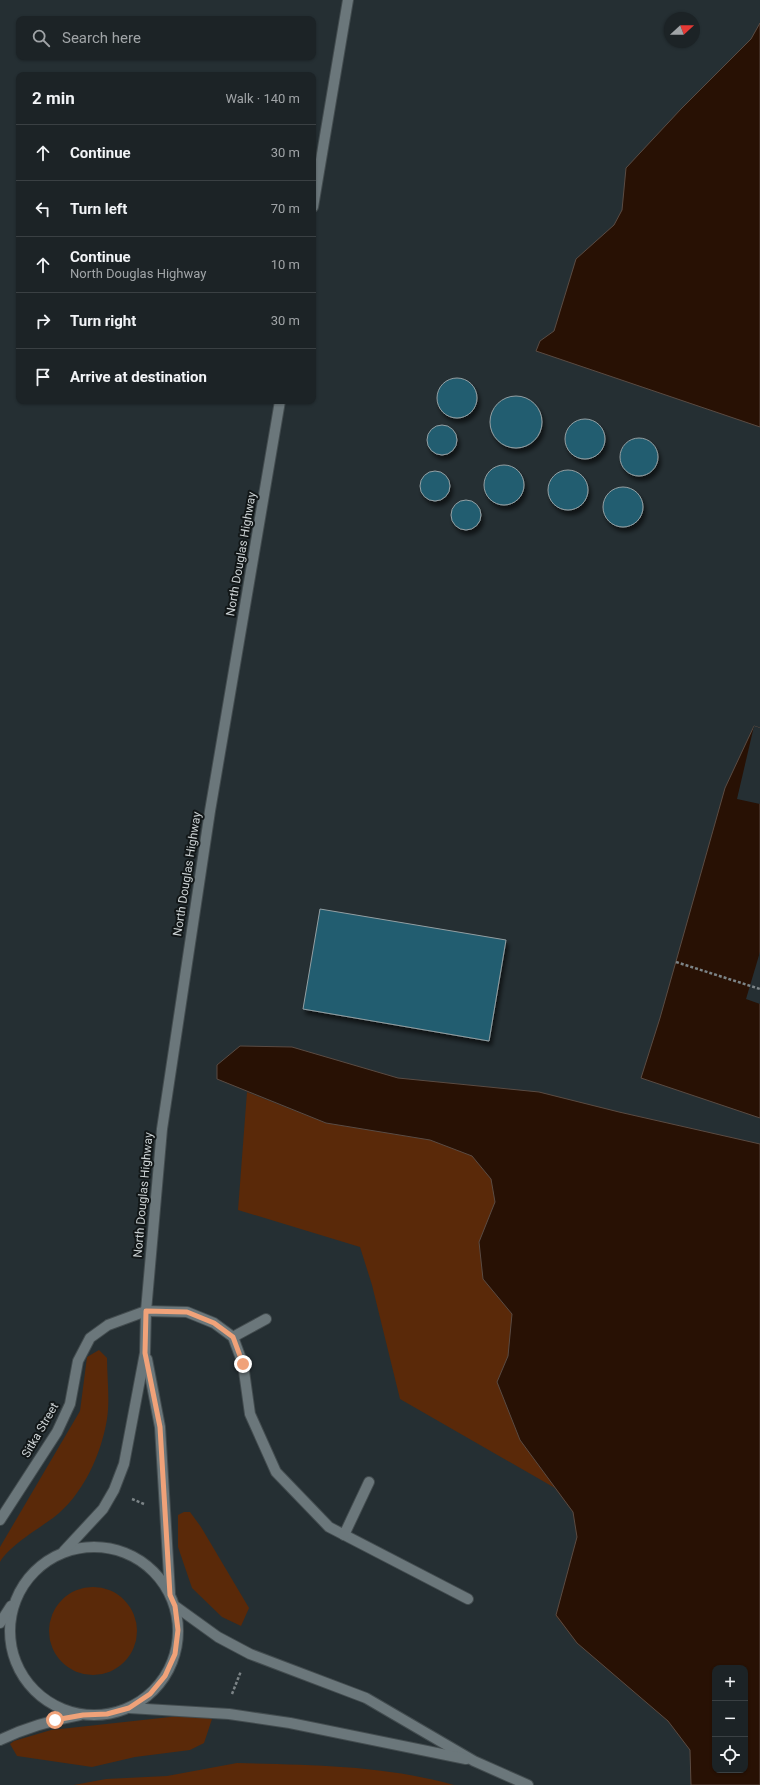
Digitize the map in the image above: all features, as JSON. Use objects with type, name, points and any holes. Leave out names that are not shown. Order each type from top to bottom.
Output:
[{"type":"main road","points":[[316,189],[348,0]]},
{"type":"main road","name":"North Douglas Highway","points":[[145,1353],[146,1311],[162,1129],[210,811],[279,404]]},
{"type":"main road","points":[[146,1311],[187,1312],[214,1323],[233,1337],[243,1364],[250,1414],[276,1472],[328,1527],[468,1599]]},
{"type":"main road","name":"Sitka Street","points":[[0,1520],[57,1432],[70,1404],[78,1361],[90,1338],[108,1325],[146,1311]]},
{"type":"main road","points":[[233,1337],[266,1319]]},
{"type":"main road","points":[[64,1551],[103,1509],[114,1490],[124,1464],[145,1353]]},
{"type":"main road","points":[[145,1353],[160,1427],[170,1595]]},
{"type":"main road","points":[[344,1535],[369,1482]]},
{"type":"main road","points":[[0,1623],[15,1600],[26,1579],[43,1562],[64,1551],[89,1546],[114,1548],[137,1558],[157,1574],[175,1606],[178,1630],[175,1654],[165,1676],[150,1694],[129,1708],[107,1714],[83,1715],[55,1720],[14,1733],[0,1740]]},
{"type":"main road","points":[[15,1600],[9,1624],[11,1650],[21,1674],[37,1693],[58,1708],[83,1715]]},
{"type":"main road","points":[[175,1606],[218,1637],[243,1650],[366,1698],[474,1761],[528,1785]]},
{"type":"main road","points":[[129,1708],[229,1714],[290,1723],[474,1761]]},
{"type":"path","points":[[676,962],[760,989]]},
{"type":"path","points":[[125,1496],[146,1505]]},
{"type":"path","points":[[232,1698],[235,1685],[242,1668]]},
{"type":"shaded area","points":[[760,23],[760,427],[536,351],[540,341],[554,331],[576,259],[614,225],[622,210],[626,168],[681,109],[751,39]]},
{"type":"shaded area","points":[[754,726],[760,728],[760,1118],[641,1078],[660,1018],[725,788]]},
{"type":"shaded area","points":[[240,1046],[292,1047],[398,1078],[539,1092],[760,1144],[760,1785],[691,1785],[690,1750],[668,1721],[577,1643],[556,1615],[577,1537],[573,1512],[520,1440],[497,1382],[508,1356],[512,1314],[483,1279],[479,1242],[495,1202],[491,1179],[472,1156],[430,1140],[326,1123],[217,1079],[217,1065]]},
{"type":"shaded area","points":[[247,1092],[326,1123],[430,1140],[723,1181],[760,1785],[691,1785],[690,1750],[668,1721],[577,1643],[556,1616],[577,1537],[573,1512],[555,1488],[400,1399],[372,1285],[360,1247],[238,1210]]},
{"type":"shaded area","points":[[99,1350],[107,1358],[108,1412],[100,1446],[89,1473],[82,1486],[64,1509],[17,1544],[4,1556],[0,1562],[0,1547],[80,1411],[87,1357]]},
{"type":"shaded area","points":[[184,1512],[190,1512],[201,1527],[249,1608],[241,1626],[222,1617],[192,1588],[178,1547],[178,1515]]},
{"type":"shaded area","points":[[93,1587],[110,1591],[124,1600],[133,1614],[137,1631],[133,1648],[124,1662],[110,1671],[93,1675],[76,1671],[62,1662],[53,1648],[49,1631],[53,1614],[62,1600],[76,1591]]},
{"type":"shaded area","points":[[207,1713],[212,1719],[204,1743],[190,1750],[135,1757],[92,1767],[17,1756],[10,1744],[14,1741],[51,1730]]},
{"type":"shaded area","points":[[237,1763],[347,1767],[401,1773],[454,1785],[74,1785],[106,1779],[167,1776]]},
{"type":"pier","points":[[754,726],[760,728],[760,804],[737,799]]},
{"type":"pier","points":[[760,952],[760,1004],[746,999]]},
{"type":"building","points":[[457,378],[471,384],[477,398],[471,412],[457,418],[443,412],[437,398],[443,384]]},
{"type":"building","points":[[516,396],[530,400],[538,408],[542,422],[538,436],[530,444],[516,448],[502,444],[494,436],[490,422],[494,408],[502,400]]},
{"type":"building","points":[[585,419],[599,425],[605,439],[599,453],[585,459],[571,453],[565,439],[571,425]]},
{"type":"building","points":[[442,425],[453,429],[457,440],[453,451],[442,455],[431,451],[427,440],[431,429]]},
{"type":"building","points":[[635,438],[643,438],[653,443],[657,450],[657,464],[653,471],[643,476],[635,476],[625,471],[623,468],[620,461],[620,453],[625,443],[628,441]]},
{"type":"building","points":[[504,465],[518,471],[524,485],[518,499],[504,505],[490,499],[484,485],[490,471]]},
{"type":"building","points":[[568,470],[582,476],[588,490],[582,504],[568,510],[554,504],[548,490],[554,476]]},
{"type":"building","points":[[435,471],[446,475],[450,486],[446,497],[435,501],[424,497],[420,486],[424,475]]},
{"type":"building","points":[[623,487],[637,493],[643,507],[637,521],[623,527],[609,521],[603,507],[609,493]]},
{"type":"building","points":[[466,500],[477,504],[481,515],[477,526],[466,530],[455,526],[451,515],[455,504]]},
{"type":"building","points":[[320,909],[506,940],[489,1041],[303,1009]]},
{"type":"route","points":[[55,1720],[83,1715],[107,1714],[129,1708],[150,1694],[165,1676],[175,1654],[178,1630],[175,1606],[170,1595],[166,1507],[160,1427],[145,1353],[146,1311],[187,1312],[214,1323],[233,1337],[243,1364]]}]
